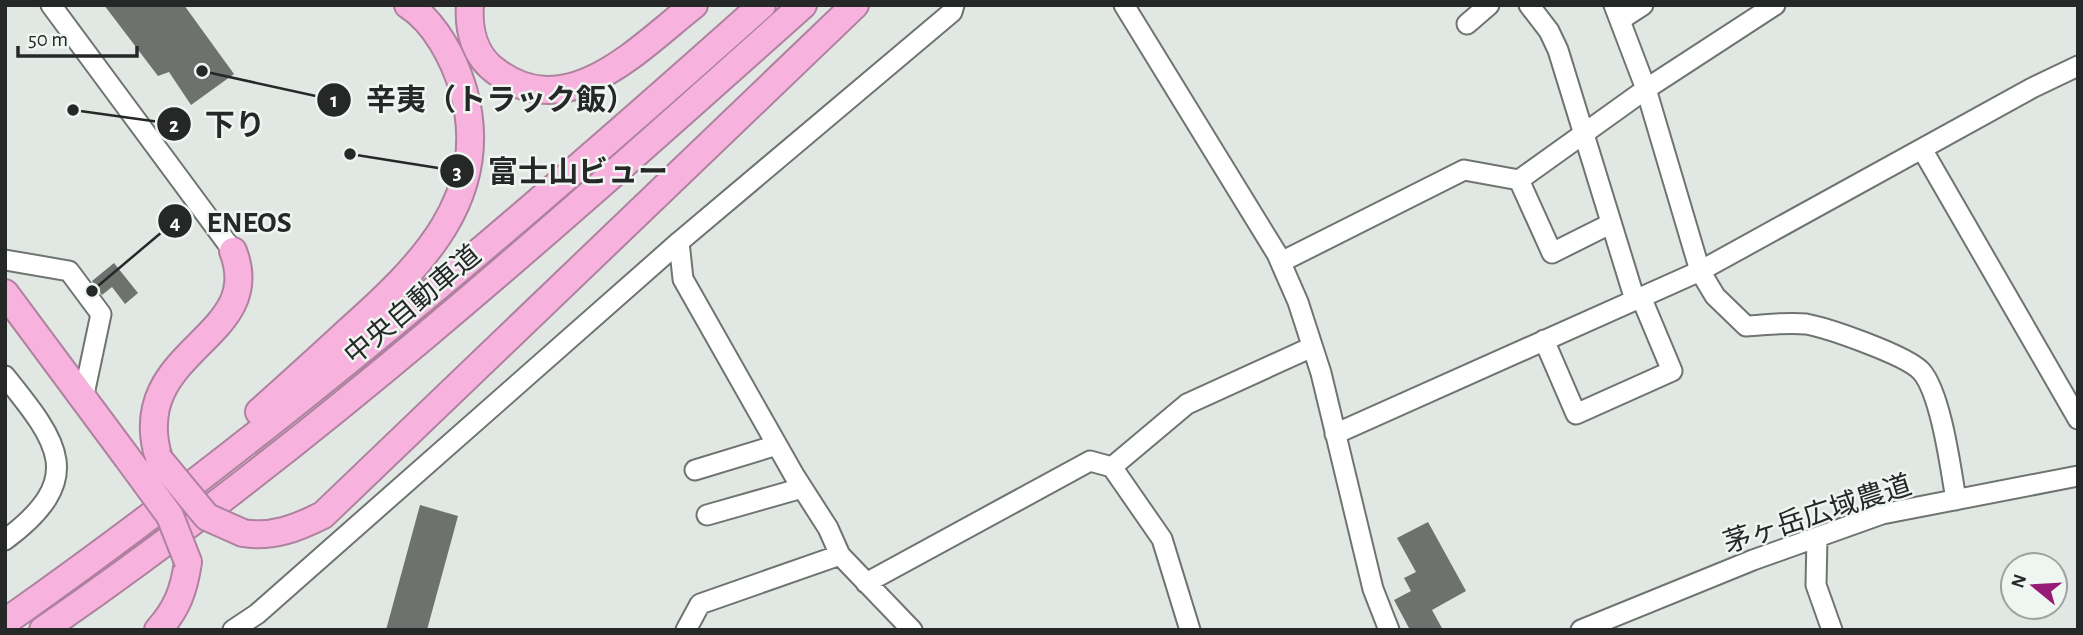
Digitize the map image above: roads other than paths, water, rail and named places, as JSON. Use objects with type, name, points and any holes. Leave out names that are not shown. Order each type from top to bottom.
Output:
[{"type":"highway","points":[[73,575],[370,312],[438,239],[463,187],[470,160],[471,130],[460,79],[449,57],[428,23],[408,5]]},
{"type":"highway","points":[[470,5],[471,32],[478,52],[490,67],[506,79],[546,91],[565,90],[612,70],[694,5]]},
{"type":"highway","name":"中央自動車道","points":[[5,622],[73,575],[390,329],[762,5]]},
{"type":"highway","name":"中央自動車道","points":[[43,630],[259,470],[407,351],[636,155],[803,5]]},
{"type":"highway","points":[[233,251],[239,278],[232,309],[179,363],[163,390],[153,424],[159,459],[207,517],[243,533],[258,536],[298,528],[323,515],[855,5]]},
{"type":"highway","points":[[5,293],[170,516],[188,562],[185,587],[172,615],[158,630]]},
{"type":"street","points":[[51,5],[233,251]]},
{"type":"street","points":[[233,630],[257,614],[679,242],[952,12],[954,5]]},
{"type":"street","points":[[1124,5],[1281,262],[1312,347],[1373,589],[1389,630]]},
{"type":"street","points":[[1467,24],[1489,5]]},
{"type":"street","points":[[1529,5],[1549,31],[1558,50],[1586,132],[1610,224],[1638,299],[1672,371],[1576,414],[1544,340]]},
{"type":"street","points":[[1643,5],[1617,12],[1646,89],[1700,271],[1716,296],[1746,326],[1806,324],[1881,348],[1921,370],[1932,392],[1943,430],[1956,500]]},
{"type":"street","points":[[1281,262],[1464,170],[1519,180],[1646,89],[1775,5]]},
{"type":"street","points":[[1335,434],[1700,271],[2078,66]]},
{"type":"street","points":[[1922,149],[2078,419]]},
{"type":"street","points":[[1519,180],[1552,253],[1610,224]]},
{"type":"street","points":[[679,242],[683,279],[802,488],[828,528],[839,555],[912,630]]},
{"type":"street","points":[[5,260],[69,271],[102,314],[83,399]]},
{"type":"street","points":[[1112,467],[1187,404],[1312,347]]},
{"type":"street","points":[[5,376],[44,427],[56,452],[57,478],[31,521],[5,540]]},
{"type":"street","points":[[695,470],[777,445]]},
{"type":"street","points":[[866,583],[1090,461],[1112,467],[1162,538],[1190,630]]},
{"type":"street","name":"茅ヶ岳広域農道","points":[[1581,630],[1882,514],[2078,475]]},
{"type":"street","points":[[708,515],[802,488]]},
{"type":"street","points":[[1817,538],[1816,585],[1832,630]]},
{"type":"street","points":[[686,630],[700,604],[839,555]]},
{"type":"place","name":"辛夷（トラック飯）","points":[[202,71]]},
{"type":"place","name":"下り","points":[[73,110]]},
{"type":"place","name":"富士山ビュー","points":[[350,154]]},
{"type":"place","name":"ENEOS","points":[[92,291]]}]
